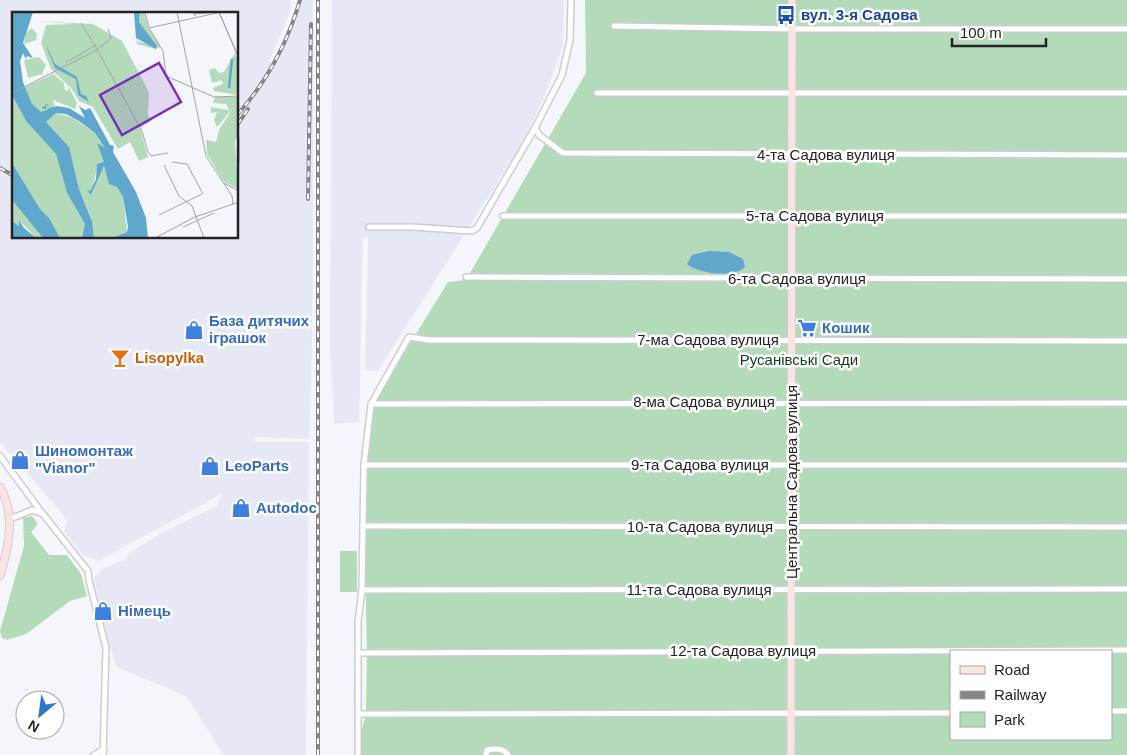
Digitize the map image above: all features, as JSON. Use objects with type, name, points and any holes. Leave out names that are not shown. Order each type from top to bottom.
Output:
[{"type":"main road","name":"Центральна Садова вулиця","points":[[791,755],[790,651],[793,402],[790,340],[790,155],[792,0]]},
{"type":"main road","points":[[0,486],[5,496],[10,518],[9,548],[0,576]]},
{"type":"street","points":[[369,227],[474,230],[535,128],[562,75],[570,40],[571,0]]},
{"type":"street","points":[[614,26],[792,29],[1127,29]]},
{"type":"street","points":[[597,93],[1127,93]]},
{"type":"street","name":"4-та Садова вулиця","points":[[535,128],[539,135],[563,153],[1127,155]]},
{"type":"street","name":"5-та Садова вулиця","points":[[503,216],[1127,216]]},
{"type":"street","name":"6-та Садова вулиця","points":[[466,278],[1127,279]]},
{"type":"street","name":"7-ма Садова вулиця","points":[[371,404],[409,337],[429,340],[1127,341]]},
{"type":"street","name":"8-ма Садова вулиця","points":[[371,404],[1127,403]]},
{"type":"street","points":[[358,755],[360,653],[358,621],[362,590],[360,558],[363,526],[364,465],[371,404]]},
{"type":"street","points":[[0,456],[88,571],[106,648],[104,752],[94,755]]},
{"type":"street","name":"9-та Садова вулиця","points":[[364,465],[1127,464]]},
{"type":"street","points":[[10,518],[32,510],[43,514]]},
{"type":"street","name":"10-та Садова вулиця","points":[[363,526],[1127,527]]},
{"type":"street","name":"11-та Садова вулиця","points":[[362,590],[1127,589]]},
{"type":"street","name":"12-та Садова вулиця","points":[[1112,650],[1127,650]]},
{"type":"street","name":"12-та Садова вулиця","points":[[360,653],[950,651]]},
{"type":"street","points":[[1112,711],[1127,711]]},
{"type":"street","points":[[359,714],[950,713]]},
{"type":"street","points":[[486,755],[486,750],[497,748],[508,755]]},
{"type":"shaded area","points":[[0,0],[291,0],[291,10],[269,61],[274,65],[302,0],[313,0],[313,274],[310,439],[255,437],[255,442],[309,442],[306,755],[224,755],[186,696],[117,667],[108,641],[103,616],[106,615],[104,606],[100,607],[94,577],[103,569],[126,559],[128,554],[163,532],[217,506],[222,494],[98,561],[82,555],[64,531],[67,521],[0,442]]},
{"type":"shaded area","points":[[332,0],[564,0],[563,46],[546,93],[523,142],[378,371],[365,370],[368,238],[363,238],[359,422],[334,424],[330,345]]},
{"type":"green space","name":"Русанівські Сади","points":[[585,0],[1127,0],[1127,755],[355,755],[366,714],[365,560],[368,465],[373,408],[376,406],[377,397],[448,282],[466,280],[586,73]]},
{"type":"green space","points":[[32,516],[38,524],[31,532],[49,555],[67,555],[81,574],[87,596],[70,601],[26,634],[7,640],[2,638],[0,631],[24,546],[23,518]]},
{"type":"green space","points":[[340,551],[357,551],[357,592],[340,592]]},
{"type":"water","points":[[709,251],[729,252],[743,259],[745,267],[733,273],[725,274],[699,270],[687,264],[692,255]]},
{"type":"railway","points":[[239,113],[267,75],[283,46],[300,0]]},
{"type":"railway","points":[[318,0],[318,755]]},
{"type":"railway","points":[[308,199],[311,24]]},
{"type":"railway","points":[[239,122],[248,109]]},
{"type":"railway","points":[[0,168],[12,175]]},
{"type":"place","name":"вул. 3-я Садова","points":[[786,15]]},
{"type":"place","name":"Кошик","points":[[807,328]]},
{"type":"place","name":"База дитячих іграшок","points":[[194,330]]},
{"type":"place","name":"Lisopylka","points":[[120,358]]},
{"type":"place","name":"Шиномонтаж \"Vianor\"","points":[[20,460]]},
{"type":"place","name":"LeoParts","points":[[210,466]]},
{"type":"place","name":"Autodoc","points":[[241,508]]},
{"type":"place","name":"Німець","points":[[103,611]]}]
